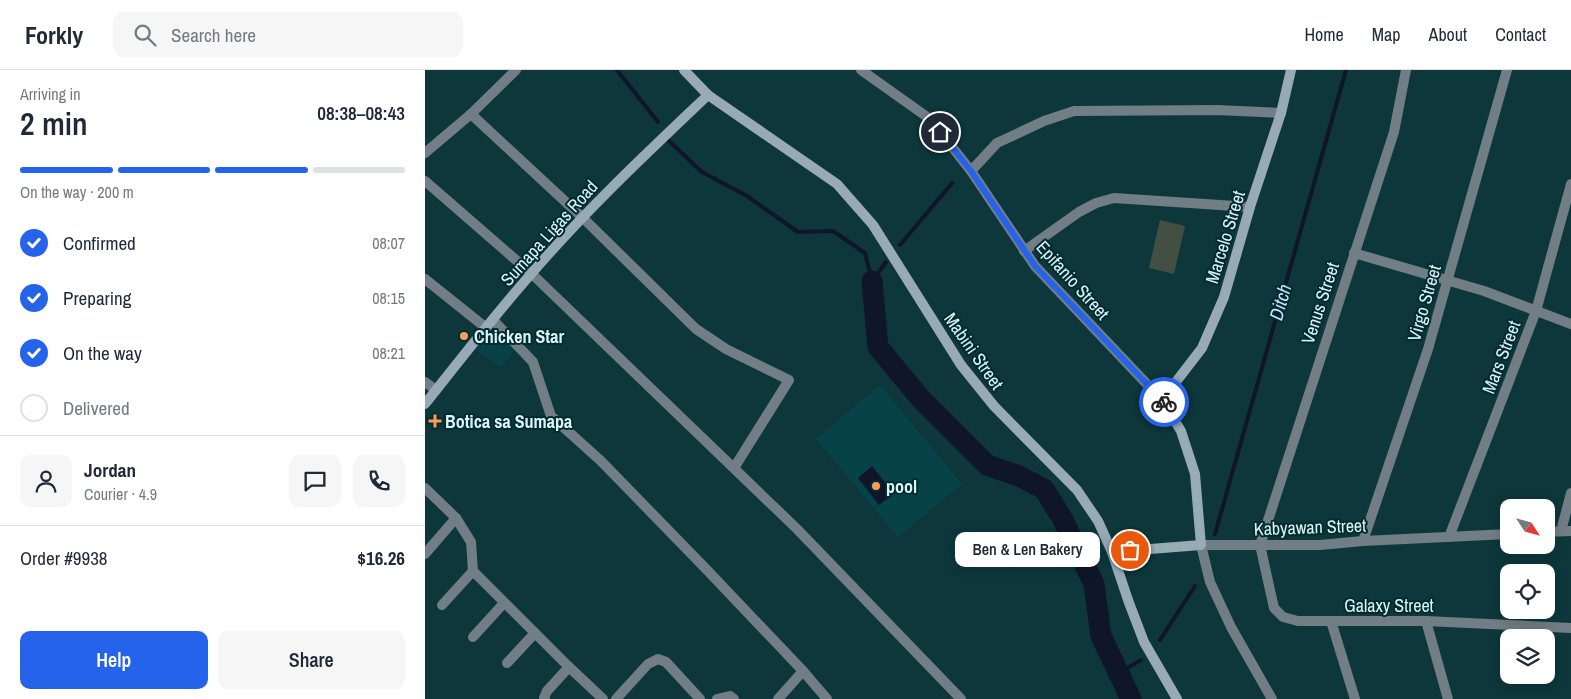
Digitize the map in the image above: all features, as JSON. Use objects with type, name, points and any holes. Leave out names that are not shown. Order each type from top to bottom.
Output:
[{"type":"main road","name":"Mabini Street","points":[[684,70],[708,95],[837,184],[873,225],[961,365],[994,406],[1077,490],[1099,521],[1144,642],[1177,699]]},
{"type":"main road","name":"Marcelo Street","points":[[1162,400],[1202,348],[1224,297],[1250,207],[1281,114],[1291,70]]},
{"type":"main road","name":"Sumapa Ligas Road","points":[[425,404],[531,273],[631,168],[708,95]]},
{"type":"main road","name":"Epifanio Street","points":[[1162,400],[1181,431],[1195,474],[1201,545]]},
{"type":"main road","name":"Kabyawan Street","points":[[1112,552],[1201,545]]},
{"type":"street","points":[[425,153],[471,114],[517,70]]},
{"type":"street","name":"Epifanio Street","points":[[861,70],[930,119],[971,171],[1035,266],[1162,400]]},
{"type":"street","name":"Venus Street","points":[[1260,546],[1353,253],[1394,132],[1406,70]]},
{"type":"street","name":"Virgo Street","points":[[1363,541],[1428,349],[1507,70]]},
{"type":"street","points":[[971,171],[997,143],[1044,121],[1074,111],[1199,110],[1281,114]]},
{"type":"street","points":[[471,114],[583,218],[696,329],[726,349],[789,380],[733,468]]},
{"type":"street","points":[[425,181],[531,273],[797,529],[961,699]]},
{"type":"street","name":"Mars Street","points":[[1449,537],[1535,310],[1571,184]]},
{"type":"street","points":[[1024,251],[1079,212],[1096,203],[1114,198],[1250,207]]},
{"type":"street","points":[[1353,253],[1484,291],[1571,324]]},
{"type":"street","points":[[425,279],[489,324],[533,362],[551,416],[601,461],[803,671],[827,699]]},
{"type":"street","points":[[425,382],[436,390]]},
{"type":"street","points":[[425,488],[456,518],[471,542],[473,571],[603,699]]},
{"type":"street","points":[[1566,531],[1571,493]]},
{"type":"street","points":[[425,554],[456,518]]},
{"type":"street","name":"Kabyawan Street","points":[[1201,545],[1320,545],[1500,534]]},
{"type":"street","points":[[1201,545],[1210,582],[1231,627],[1272,699]]},
{"type":"street","name":"Galaxy Street","points":[[1260,546],[1274,608],[1283,617],[1298,621],[1426,621],[1571,628]]},
{"type":"street","points":[[442,605],[473,571]]},
{"type":"street","points":[[473,637],[504,603]]},
{"type":"street","points":[[1331,621],[1355,699]]},
{"type":"street","points":[[1426,621],[1448,699]]},
{"type":"street","points":[[507,663],[535,633]]},
{"type":"street","points":[[616,699],[647,664],[658,659],[666,662],[700,699]]},
{"type":"street","points":[[545,699],[547,691],[569,667]]},
{"type":"street","points":[[778,699],[803,671]]},
{"type":"street","points":[[717,699],[729,696],[734,699]]},
{"type":"shaded area","points":[[490,331],[515,349],[501,368],[476,349]]},
{"type":"shaded area","points":[[880,385],[962,484],[898,537],[816,439]]},
{"type":"shaded area","name":"pool","points":[[872,466],[894,494],[879,505],[858,478]]},
{"type":"green space","points":[[1160,220],[1185,226],[1174,274],[1149,268]]},
{"type":"waterway","points":[[617,70],[658,122]]},
{"type":"waterway","name":"Ditch","points":[[1215,534],[1346,70]]},
{"type":"waterway","points":[[669,141],[702,172],[747,196],[798,232],[833,231],[865,253],[872,281]]},
{"type":"waterway","points":[[900,245],[952,183]]},
{"type":"waterway","points":[[872,281],[886,262]]},
{"type":"waterway","points":[[872,281],[878,347],[921,399],[987,465],[1019,476],[1044,489],[1062,518],[1094,584],[1101,636],[1131,699]]},
{"type":"waterway","name":"Ditch","points":[[1160,640],[1195,586]]},
{"type":"waterway","name":"Ditch","points":[[1119,673],[1141,660]]},
{"type":"way so far","points":[[1130,550],[1201,545],[1195,474],[1181,431],[1164,402]]},
{"type":"place","name":"Chicken Star","points":[[464,336]]},
{"type":"place","name":"Botica sa Sumapa","points":[[435,421]]},
{"type":"place","name":"pool","points":[[876,486]]},
{"type":"place","name":"Ben & Len Bakery","points":[[1130,550]]},
{"type":"route","points":[[940,132],[971,171],[1035,266],[1164,402]]}]
